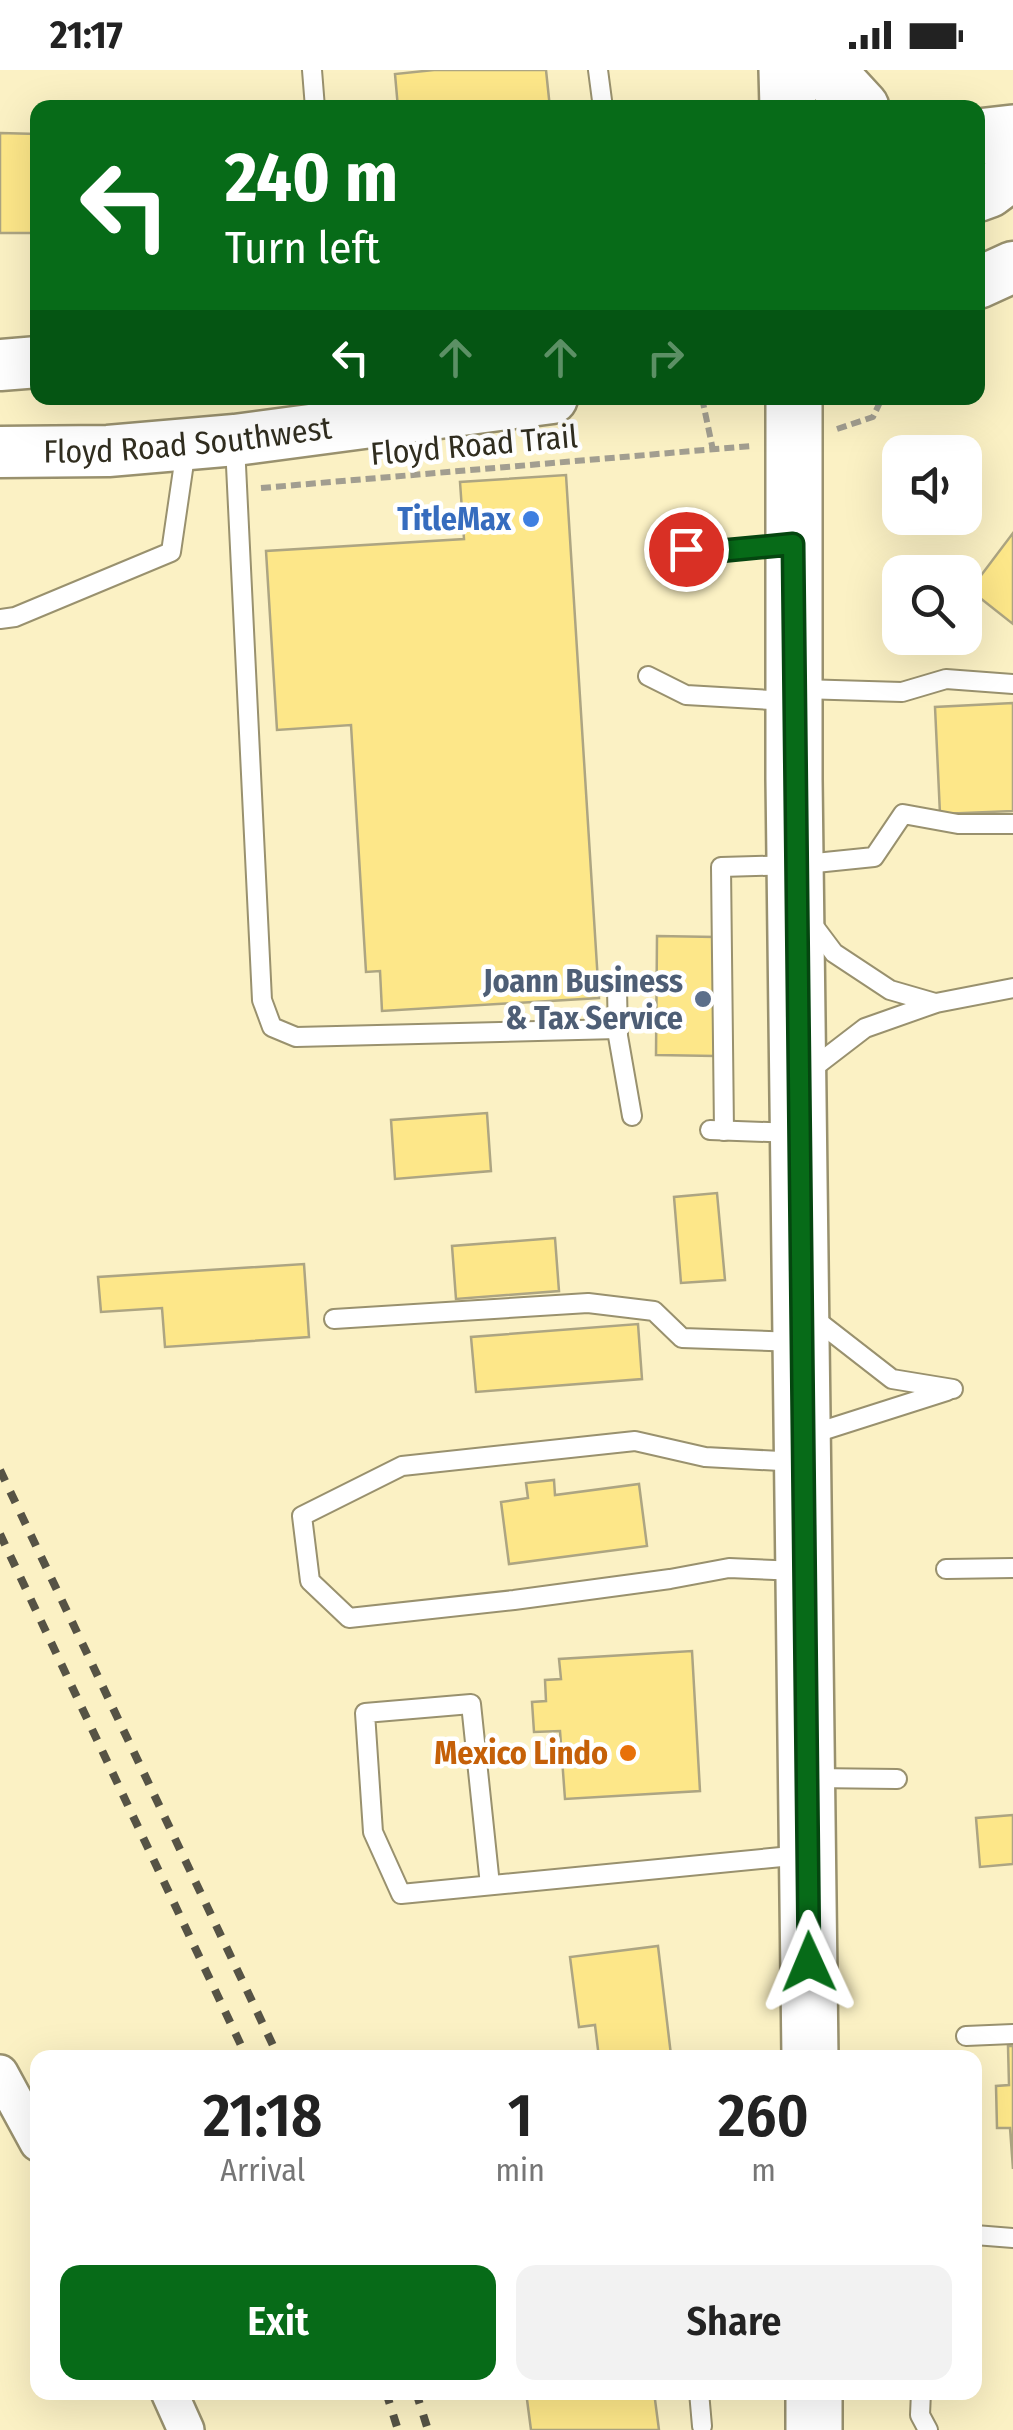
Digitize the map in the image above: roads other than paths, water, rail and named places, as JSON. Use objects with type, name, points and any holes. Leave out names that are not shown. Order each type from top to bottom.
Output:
[{"type":"main road","points":[[788,70],[788,100]]},
{"type":"main road","points":[[826,70],[854,100]]},
{"type":"main road","points":[[985,137],[1013,133]]},
{"type":"main road","points":[[985,193],[1013,174]]},
{"type":"main road","points":[[985,280],[1013,267]]},
{"type":"main road","points":[[0,366],[30,363]]},
{"type":"main road","name":"Floyd Road Southwest","points":[[0,452],[108,451],[210,442],[498,405]]},
{"type":"main road","points":[[794,405],[810,2050]]},
{"type":"main road","points":[[814,2400],[814,2430]]},
{"type":"street","points":[[0,2073],[30,2128]]},
{"type":"street","points":[[173,2400],[186,2430]]},
{"type":"lane","points":[[312,70],[314,100]]},
{"type":"lane","points":[[598,70],[602,100]]},
{"type":"lane","points":[[210,442],[237,490],[262,1000],[272,1027],[296,1037],[618,1029]]},
{"type":"lane","points":[[0,619],[15,617],[170,552],[210,442]]},
{"type":"lane","points":[[664,546],[709,552],[793,544]]},
{"type":"lane","points":[[648,676],[686,695],[902,692],[946,678],[1013,684]]},
{"type":"lane","points":[[800,1134],[717,1130],[722,867],[796,884],[874,857],[903,814],[958,824],[1013,824]]},
{"type":"lane","points":[[796,884],[834,954],[890,990],[936,1003]]},
{"type":"lane","points":[[800,1078],[866,1028],[936,1003],[1013,988]]},
{"type":"lane","points":[[617,989],[618,1029],[632,1116]]},
{"type":"lane","points":[[334,1319],[588,1302],[654,1312],[682,1338],[802,1326],[892,1379],[953,1389],[804,1450],[705,1456],[635,1440],[402,1466],[302,1516],[310,1582],[349,1618],[553,1595],[729,1568],[805,1571]]},
{"type":"lane","points":[[946,1569],[1013,1568]]},
{"type":"lane","points":[[490,1885],[471,1704],[365,1713],[372,1832],[401,1894],[808,1854]]},
{"type":"lane","points":[[807,1778],[897,1778]]},
{"type":"lane","points":[[966,2036],[1013,2034]]},
{"type":"lane","points":[[982,2236],[1013,2238]]},
{"type":"lane","points":[[700,2400],[702,2426]]},
{"type":"lane","points":[[921,2400],[920,2415],[928,2430]]},
{"type":"railway","points":[[0,1470],[275,2050]]},
{"type":"railway","points":[[0,1534],[243,2050]]},
{"type":"railway","points":[[389,2400],[398,2430]]},
{"type":"railway","points":[[419,2400],[428,2430]]},
{"type":"place","name":"TitleMax","points":[[531,519]]},
{"type":"place","name":"Joann Business & Tax Service","points":[[703,999]]},
{"type":"place","name":"Mexico Lindo","points":[[628,1753]]}]
